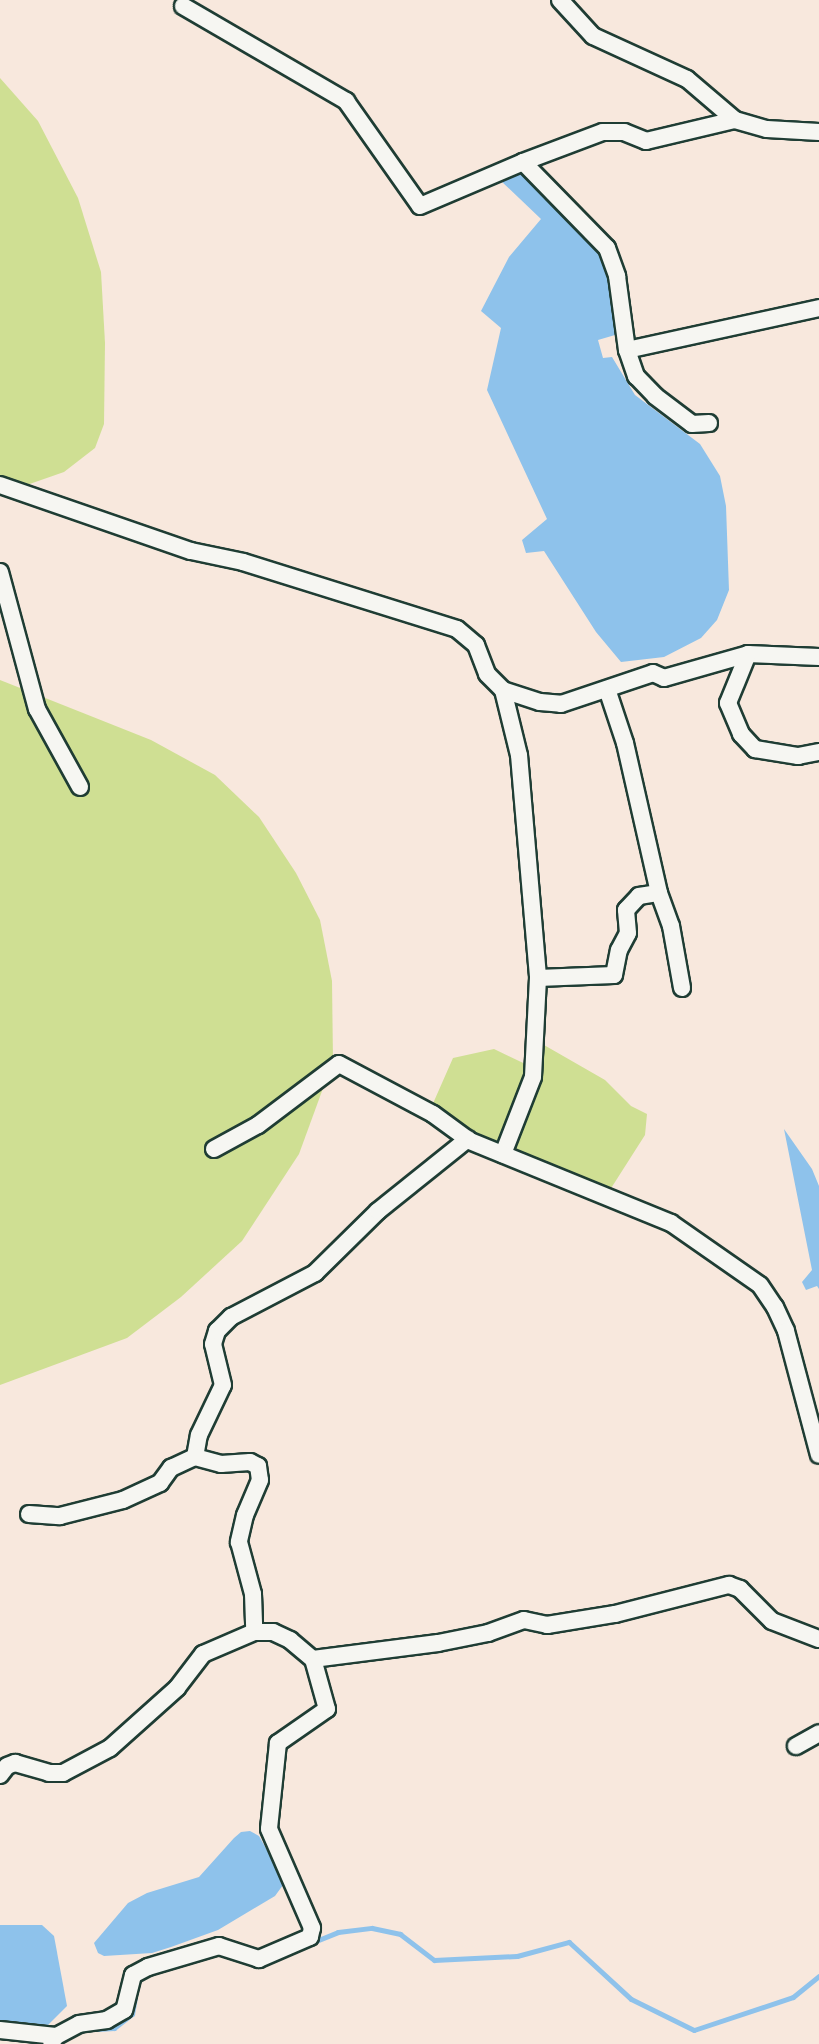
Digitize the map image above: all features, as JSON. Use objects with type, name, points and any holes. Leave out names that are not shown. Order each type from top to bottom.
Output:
[{"type":"street","points":[[560,0],[593,36],[687,79],[735,120],[767,129],[819,132]]},
{"type":"street","points":[[183,6],[346,101],[420,206],[603,132],[624,132],[646,141],[735,120]]},
{"type":"street","points":[[523,162],[607,248],[617,276],[627,350],[636,376],[655,396],[692,424],[709,423]]},
{"type":"street","points":[[627,350],[819,308]]},
{"type":"street","points":[[0,485],[191,551],[243,562],[457,629],[476,645],[487,674],[503,690],[540,702],[561,704],[653,673],[664,678],[748,654],[819,657]]},
{"type":"street","points":[[0,572],[37,709],[80,787]]},
{"type":"street","points":[[748,654],[728,703],[741,734],[755,749],[798,756],[819,752]]},
{"type":"street","points":[[607,689],[625,743],[659,893],[671,926],[682,988]]},
{"type":"street","points":[[503,690],[519,755],[538,978],[533,1077],[503,1154]]},
{"type":"street","points":[[538,978],[614,975],[619,950],[628,933],[626,910],[639,896],[659,893]]},
{"type":"street","points":[[214,1149],[258,1125],[339,1064],[433,1114],[468,1139],[671,1223],[760,1285],[786,1331],[819,1455]]},
{"type":"street","points":[[195,1457],[199,1435],[223,1385],[213,1344],[217,1331],[231,1317],[315,1273],[378,1211],[468,1139]]},
{"type":"street","points":[[29,1514],[60,1516],[123,1500],[160,1483],[171,1468],[195,1457],[221,1464],[250,1462],[258,1466],[258,1488],[245,1515],[239,1542],[253,1594],[254,1632]]},
{"type":"street","points":[[313,1659],[438,1643],[488,1633],[524,1620],[547,1625],[615,1614],[729,1585],[740,1589],[772,1621],[819,1639]]},
{"type":"street","points":[[0,1775],[7,1766],[15,1763],[49,1773],[63,1773],[110,1748],[177,1688],[203,1654],[254,1632],[273,1632],[290,1640],[313,1659],[327,1709],[278,1743],[269,1829],[312,1928],[310,1937],[259,1959],[219,1946],[148,1967],[133,1975],[124,2010],[107,2020],[63,2034],[0,2030]]},
{"type":"street","points":[[796,1746],[819,1733]]},
{"type":"green space","points":[[0,78],[38,121],[78,198],[101,272],[105,343],[104,424],[95,448],[64,472],[21,487],[0,489]]},
{"type":"green space","points":[[0,680],[151,740],[215,775],[259,817],[296,873],[320,920],[332,981],[333,1061],[299,1154],[242,1241],[181,1297],[127,1338],[0,1385]]},
{"type":"green space","points":[[544,1045],[605,1080],[631,1106],[647,1114],[645,1135],[608,1193],[471,1136],[431,1108],[453,1058],[494,1049],[540,1071]]},
{"type":"water","points":[[511,171],[532,179],[602,251],[614,284],[615,335],[598,340],[603,358],[612,357],[635,395],[700,444],[720,476],[726,506],[729,590],[717,620],[701,638],[664,657],[621,662],[596,632],[544,551],[526,553],[522,540],[547,519],[487,390],[501,328],[481,311],[509,257],[541,219],[500,180]]},
{"type":"water","points":[[784,1129],[812,1169],[819,1186],[819,1289],[817,1286],[806,1290],[802,1282],[812,1270]]},
{"type":"water","points":[[250,1831],[259,1836],[283,1885],[275,1896],[218,1930],[171,1947],[152,1953],[104,1956],[98,1953],[94,1943],[128,1903],[147,1893],[199,1877],[234,1838],[241,1832]]},
{"type":"water","points":[[0,1925],[42,1925],[54,1936],[67,2006],[48,2025],[0,2020]]},
{"type":"waterway","points":[[311,1943],[338,1932],[372,1928],[400,1934],[434,1960],[517,1956],[569,1942],[631,1999],[694,2030],[793,1997],[819,1976]]},
{"type":"waterway","points":[[97,2029],[114,2028],[132,2014],[135,1997]]}]
